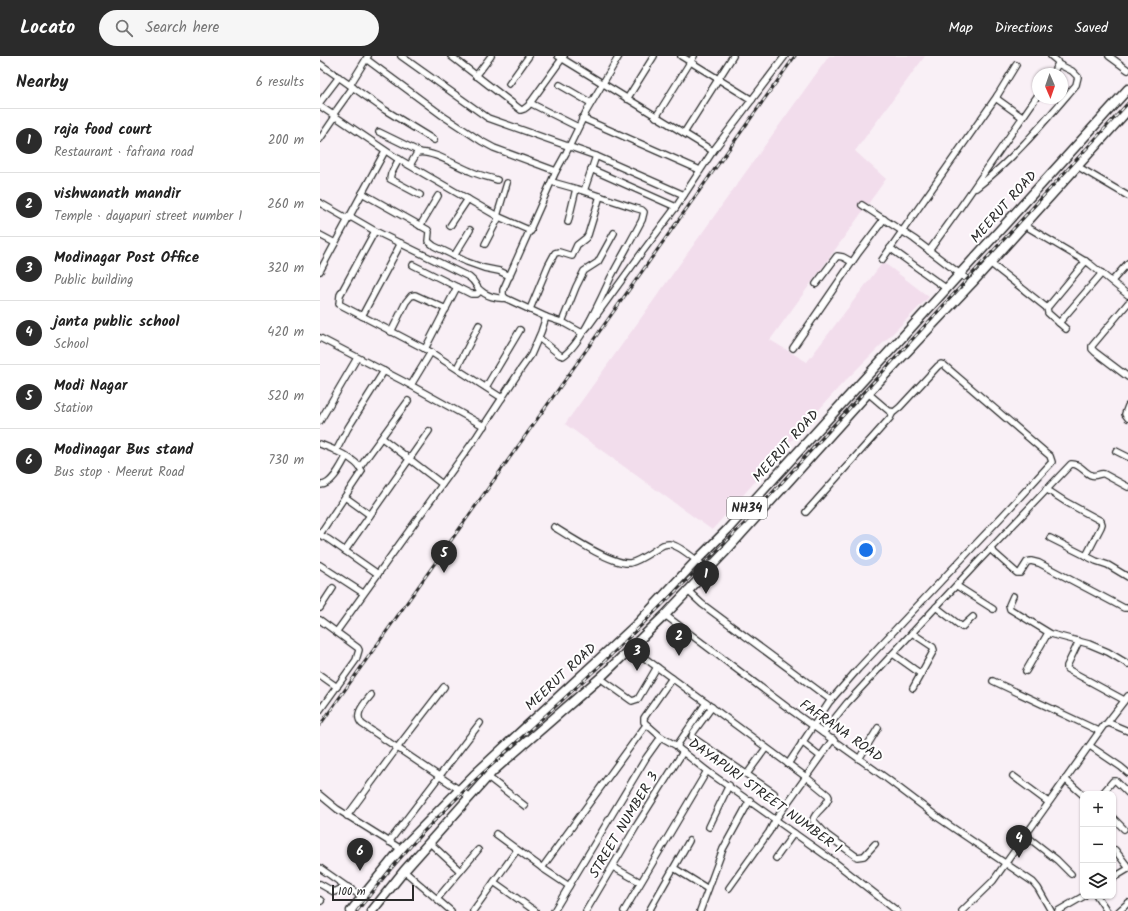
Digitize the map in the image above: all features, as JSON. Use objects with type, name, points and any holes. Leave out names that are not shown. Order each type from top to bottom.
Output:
[{"type":"highway","name":"MEERUT ROAD","points":[[351,911],[402,849],[459,790],[638,623],[696,560],[722,535],[1128,90]]},
{"type":"highway","name":"MEERUT ROAD","points":[[372,911],[404,871],[488,776],[600,678],[665,615],[990,263],[1128,110]]},
{"type":"highway","points":[[722,535],[732,544]]},
{"type":"street","points":[[401,56],[488,118],[596,156],[684,195]]},
{"type":"street","points":[[451,56],[521,110],[530,103],[561,57],[602,84],[713,151]]},
{"type":"street","points":[[476,76],[491,56]]},
{"type":"street","points":[[509,84],[529,56]]},
{"type":"street","points":[[505,298],[503,295],[504,290],[556,171],[582,118],[619,56]]},
{"type":"street","points":[[627,99],[654,56]]},
{"type":"street","points":[[681,56],[752,100]]},
{"type":"street","points":[[656,117],[694,56]]},
{"type":"street","points":[[684,133],[733,56]]},
{"type":"street","points":[[539,338],[560,355],[563,356],[567,353],[676,207],[713,151],[785,56]]},
{"type":"street","points":[[971,192],[1010,159],[1076,85],[1078,77],[1076,74],[1058,64],[1057,61],[1051,56]]},
{"type":"street","points":[[1109,56],[1128,70]]},
{"type":"street","points":[[320,139],[352,86],[367,57],[443,116],[481,141],[494,148],[556,171]]},
{"type":"street","points":[[320,64],[385,110],[434,140]]},
{"type":"street","points":[[1056,68],[1058,64]]},
{"type":"street","points":[[882,260],[997,96],[1016,65]]},
{"type":"street","points":[[320,102],[339,77]]},
{"type":"street","points":[[560,86],[591,103]]},
{"type":"street","points":[[997,96],[999,101],[1022,117]]},
{"type":"street","points":[[530,103],[578,128]]},
{"type":"street","points":[[929,251],[1032,103]]},
{"type":"street","points":[[320,106],[385,151],[498,216],[531,231]]},
{"type":"street","points":[[582,118],[700,170]]},
{"type":"street","points":[[379,132],[420,152],[432,155],[471,172],[497,180]]},
{"type":"street","points":[[320,269],[385,151]]},
{"type":"street","points":[[410,165],[416,153],[420,152]]},
{"type":"street","points":[[584,191],[596,156]]},
{"type":"street","points":[[399,159],[390,174],[390,179],[420,195]]},
{"type":"street","points":[[1077,166],[1128,196]]},
{"type":"street","points":[[592,169],[676,207]]},
{"type":"street","points":[[552,182],[600,196],[644,212],[643,217],[582,333]]},
{"type":"street","points":[[485,244],[498,216],[507,183]]},
{"type":"street","points":[[568,222],[576,189]]},
{"type":"street","points":[[362,193],[429,232],[428,241],[430,243],[454,256],[478,266],[499,271],[510,276]]},
{"type":"street","points":[[420,226],[438,196]]},
{"type":"street","points":[[530,309],[555,253],[559,252],[572,256],[577,245],[586,238],[600,196]]},
{"type":"street","points":[[450,226],[468,199]]},
{"type":"street","points":[[320,203],[469,277],[475,281],[480,291],[493,297],[505,298],[546,317],[562,322],[582,333]]},
{"type":"street","points":[[862,205],[902,231],[972,282]]},
{"type":"street","points":[[793,348],[852,262],[884,219]]},
{"type":"street","points":[[1024,225],[1086,262],[1102,273],[1128,295]]},
{"type":"street","points":[[454,256],[470,230]]},
{"type":"street","points":[[375,231],[340,295],[338,301],[339,304],[431,352],[502,398]]},
{"type":"street","points":[[562,322],[584,271],[598,262],[614,233]]},
{"type":"street","points":[[320,235],[335,243]]},
{"type":"street","points":[[362,316],[401,243]]},
{"type":"street","points":[[890,248],[947,289]]},
{"type":"street","points":[[816,284],[837,256],[843,257],[852,262]]},
{"type":"street","points":[[1047,308],[1086,262]]},
{"type":"street","points":[[990,263],[1047,308],[1048,313],[1066,328]]},
{"type":"street","points":[[1112,281],[1128,263]]},
{"type":"street","points":[[413,265],[474,295],[480,291]]},
{"type":"street","points":[[1059,323],[1102,273]]},
{"type":"street","points":[[425,349],[457,287]]},
{"type":"street","points":[[391,332],[406,302],[411,296],[415,295],[446,309]]},
{"type":"street","points":[[1128,304],[1092,346],[1092,349],[1095,352],[1128,377]]},
{"type":"street","points":[[336,632],[484,426],[531,355],[545,323],[546,317]]},
{"type":"street","points":[[457,368],[479,325]]},
{"type":"street","points":[[486,387],[520,330]]},
{"type":"street","points":[[320,338],[411,385],[484,426]]},
{"type":"street","points":[[411,385],[431,352]]},
{"type":"street","points":[[320,421],[322,413],[357,358]]},
{"type":"street","points":[[788,764],[831,700],[858,669],[1001,518],[1052,462],[1052,459],[1044,450],[950,368],[941,364],[896,411],[893,412],[890,418],[806,512]]},
{"type":"street","points":[[336,450],[384,371]]},
{"type":"street","points":[[868,394],[889,411],[893,412]]},
{"type":"street","points":[[360,467],[408,401]]},
{"type":"street","points":[[1128,406],[1125,414],[1128,418]]},
{"type":"street","points":[[345,551],[429,431]]},
{"type":"street","points":[[382,438],[442,484]]},
{"type":"street","points":[[320,444],[336,450],[362,470],[361,474],[320,534],[378,574]]},
{"type":"street","points":[[1116,451],[1128,457]]},
{"type":"street","points":[[320,487],[330,480],[346,457]]},
{"type":"street","points":[[823,733],[847,703],[1066,468],[1074,463],[1091,475],[1094,476],[1101,473],[1128,487]]},
{"type":"street","points":[[1046,489],[1071,505],[1101,521],[1101,527],[1086,556]]},
{"type":"street","points":[[345,497],[370,515]]},
{"type":"street","points":[[554,527],[589,549],[622,562],[635,562],[663,545],[672,544],[708,569]]},
{"type":"street","points":[[1050,538],[1096,561],[1108,565],[1128,577]]},
{"type":"street","points":[[990,549],[1017,573],[1020,573],[1027,562],[1031,561],[1039,563],[1124,608],[1128,608]]},
{"type":"street","points":[[320,564],[363,594]]},
{"type":"street","points":[[956,586],[993,609]]},
{"type":"street","points":[[320,608],[333,588]]},
{"type":"street","name":"FAFRANA ROAD","points":[[687,590],[702,604],[831,700]]},
{"type":"street","points":[[1014,596],[1009,605],[1010,609],[1048,632],[1057,637],[1079,641],[1108,652],[1128,664]]},
{"type":"street","points":[[936,607],[962,627],[973,617]]},
{"type":"street","name":"FAFRANA ROAD","points":[[665,615],[788,708],[940,819],[985,848],[1005,864],[1036,884],[1051,911]]},
{"type":"street","points":[[320,620],[359,650],[356,660],[320,710]]},
{"type":"street","points":[[1026,671],[1048,632]]},
{"type":"street","points":[[912,633],[934,649],[913,688]]},
{"type":"street","points":[[962,911],[987,887],[1005,864],[1048,802],[1090,746],[1099,731],[1126,698],[1067,669],[1079,641]]},
{"type":"street","points":[[631,648],[806,777],[829,797],[828,802],[813,818],[814,822],[844,849],[857,858],[864,856],[875,844]]},
{"type":"street","points":[[893,654],[921,674]]},
{"type":"street","points":[[600,678],[632,701],[638,699],[657,667]]},
{"type":"street","points":[[320,675],[337,687]]},
{"type":"street","points":[[672,678],[644,718],[646,725],[661,737],[678,746]]},
{"type":"street","points":[[993,681],[1068,718],[1099,731]]},
{"type":"street","points":[[347,816],[444,687]]},
{"type":"street","points":[[371,695],[359,711],[358,720],[470,797]]},
{"type":"street","name":"DAYAPURI STREET NUMBER 1","points":[[706,703],[678,746],[683,752],[832,860],[897,911]]},
{"type":"street","points":[[712,707],[693,733],[692,737],[774,793]]},
{"type":"street","points":[[389,842],[480,723]]},
{"type":"street","points":[[1107,723],[1113,724],[1128,731]]},
{"type":"street","points":[[542,868],[646,725]]},
{"type":"street","points":[[859,759],[878,728]]},
{"type":"street","points":[[554,911],[646,758],[661,737]]},
{"type":"street","points":[[730,888],[769,832],[776,819],[833,740]]},
{"type":"street","points":[[802,742],[820,756]]},
{"type":"street","points":[[1090,746],[1128,773]]},
{"type":"street","points":[[747,774],[766,748]]},
{"type":"street","name":"STREET NUMBER 3","points":[[586,911],[683,752]]},
{"type":"street","points":[[624,911],[640,882],[708,771]]},
{"type":"street","points":[[488,776],[525,806]]},
{"type":"street","points":[[1013,776],[1048,802]]},
{"type":"street","points":[[1065,779],[1080,792]]},
{"type":"street","points":[[1105,791],[1113,781],[1116,781],[1128,793]]},
{"type":"street","points":[[709,827],[729,785]]},
{"type":"street","points":[[320,795],[347,816],[402,849]]},
{"type":"street","points":[[700,911],[723,849],[750,800]]},
{"type":"street","points":[[1116,821],[1124,829]]},
{"type":"street","points":[[776,858],[794,833]]},
{"type":"street","points":[[496,834],[569,886]]},
{"type":"street","points":[[1025,835],[1057,860],[1071,874]]},
{"type":"street","points":[[649,911],[689,841]]},
{"type":"street","points":[[429,842],[460,871]]},
{"type":"street","points":[[437,899],[478,850]]},
{"type":"street","points":[[473,911],[517,850]]},
{"type":"street","points":[[1116,851],[1128,868],[1116,876]]},
{"type":"street","points":[[613,867],[640,882]]},
{"type":"street","points":[[320,868],[362,897]]},
{"type":"street","points":[[674,868],[708,889]]},
{"type":"street","points":[[404,871],[451,911]]},
{"type":"street","points":[[494,882],[536,911]]},
{"type":"street","points":[[320,884],[334,892],[347,887]]},
{"type":"street","points":[[1058,911],[1080,898]]},
{"type":"street","points":[[1099,899],[1107,911]]},
{"type":"street","points":[[1119,911],[1128,903]]},
{"type":"shaded area","points":[[829,56],[925,56],[855,151],[886,179],[770,340],[807,362],[883,262],[929,297],[840,386],[712,530],[565,424]]},
{"type":"railway","points":[[320,725],[795,56]]},
{"type":"railway","points":[[357,911],[423,832],[472,783],[605,661],[744,524],[1128,103]]},
{"type":"place","name":"Modi Nagar","points":[[444,573]]},
{"type":"place","name":"raja food court","points":[[706,594]]},
{"type":"place","name":"vishwanath mandir","points":[[679,656]]},
{"type":"place","name":"Modinagar Post Office","points":[[637,671]]},
{"type":"place","name":"janta public school","points":[[1019,858]]},
{"type":"place","name":"Modinagar Bus stand","points":[[360,871]]}]
